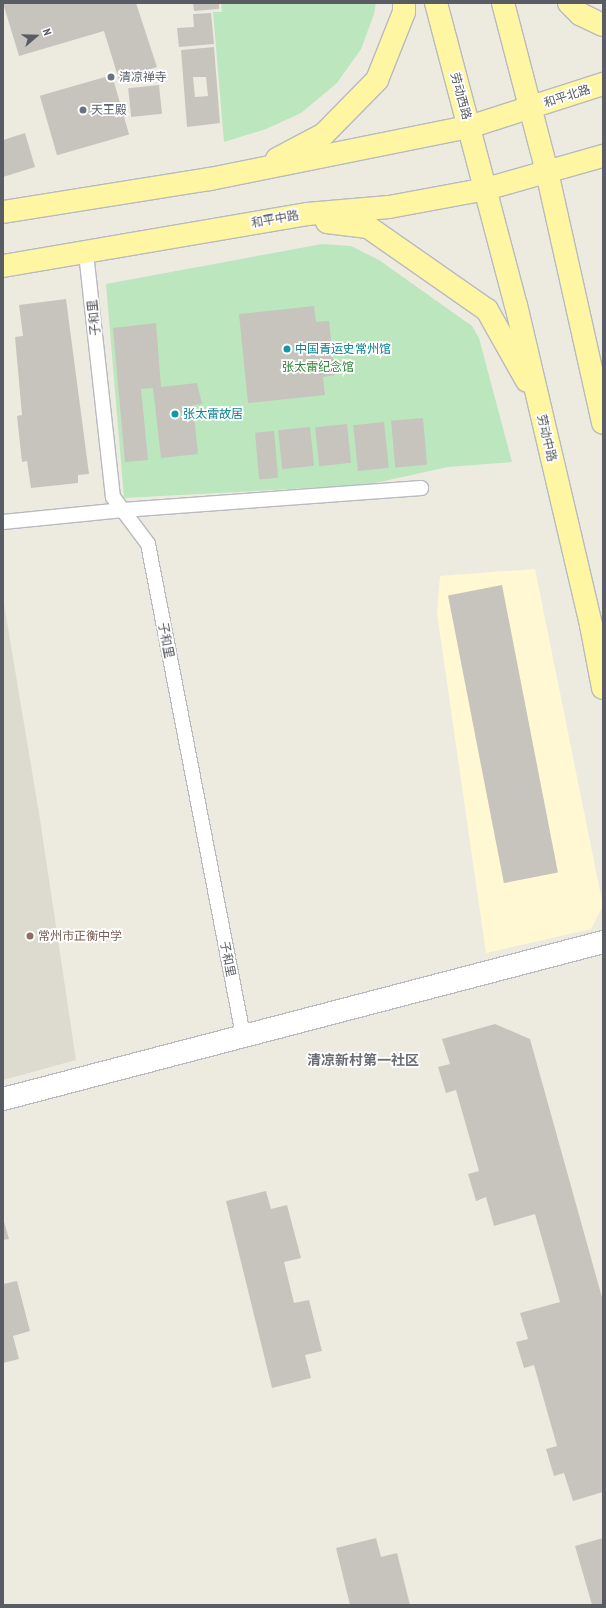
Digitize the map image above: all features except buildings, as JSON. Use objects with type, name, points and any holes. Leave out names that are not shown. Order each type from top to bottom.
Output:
[{"type":"main road","points":[[256,170],[324,134],[377,80],[404,12],[404,3]]},
{"type":"main road","name":"劳动西路","points":[[436,3],[486,189]]},
{"type":"main road","points":[[503,3],[547,172],[603,424]]},
{"type":"main road","points":[[569,3],[580,14],[603,25]]},
{"type":"main road","name":"和平北路","points":[[530,108],[603,84]]},
{"type":"main road","points":[[3,212],[256,170],[469,128],[530,108]]},
{"type":"main road","points":[[547,172],[603,156]]},
{"type":"main road","name":"和平中路","points":[[3,266],[286,218],[389,207],[486,189],[547,172]]},
{"type":"main road","name":"劳动中路","points":[[486,189],[539,403],[603,688]]},
{"type":"main road","points":[[286,218],[368,227],[426,264],[487,310],[539,403]]},
{"type":"main road","points":[[597,398],[603,362]]},
{"type":"street","points":[[3,1100],[243,1035],[603,942]]},
{"type":"lane","name":"子和里","points":[[86,253],[113,497],[148,544],[243,1035]]},
{"type":"lane","points":[[3,522],[123,510],[421,488]]},
{"type":"shaded area","points":[[535,569],[603,906],[591,929],[486,953],[437,613],[440,576]]},
{"type":"shaded area","name":"常州市正衡中学","points":[[3,598],[39,813],[76,1060],[3,1080]]},
{"type":"green space","points":[[221,3],[376,3],[374,14],[361,49],[337,83],[301,113],[266,129],[224,142],[213,12],[222,12]]},
{"type":"green space","name":"张太雷纪念馆","points":[[322,244],[351,246],[379,260],[472,326],[479,338],[512,462],[448,467],[366,485],[124,498],[106,284]]},
{"type":"place","name":"清凉禅寺","points":[[111,77]]},
{"type":"place","name":"天王殿","points":[[83,110]]},
{"type":"place","name":"中国青运史常州馆","points":[[287,349]]},
{"type":"place","name":"张太雷故居","points":[[175,414]]},
{"type":"place","name":"常州市正衡中学","points":[[30,936]]},
{"type":"district","name":"清凉新村第一社区","points":[[363,1060]]}]
